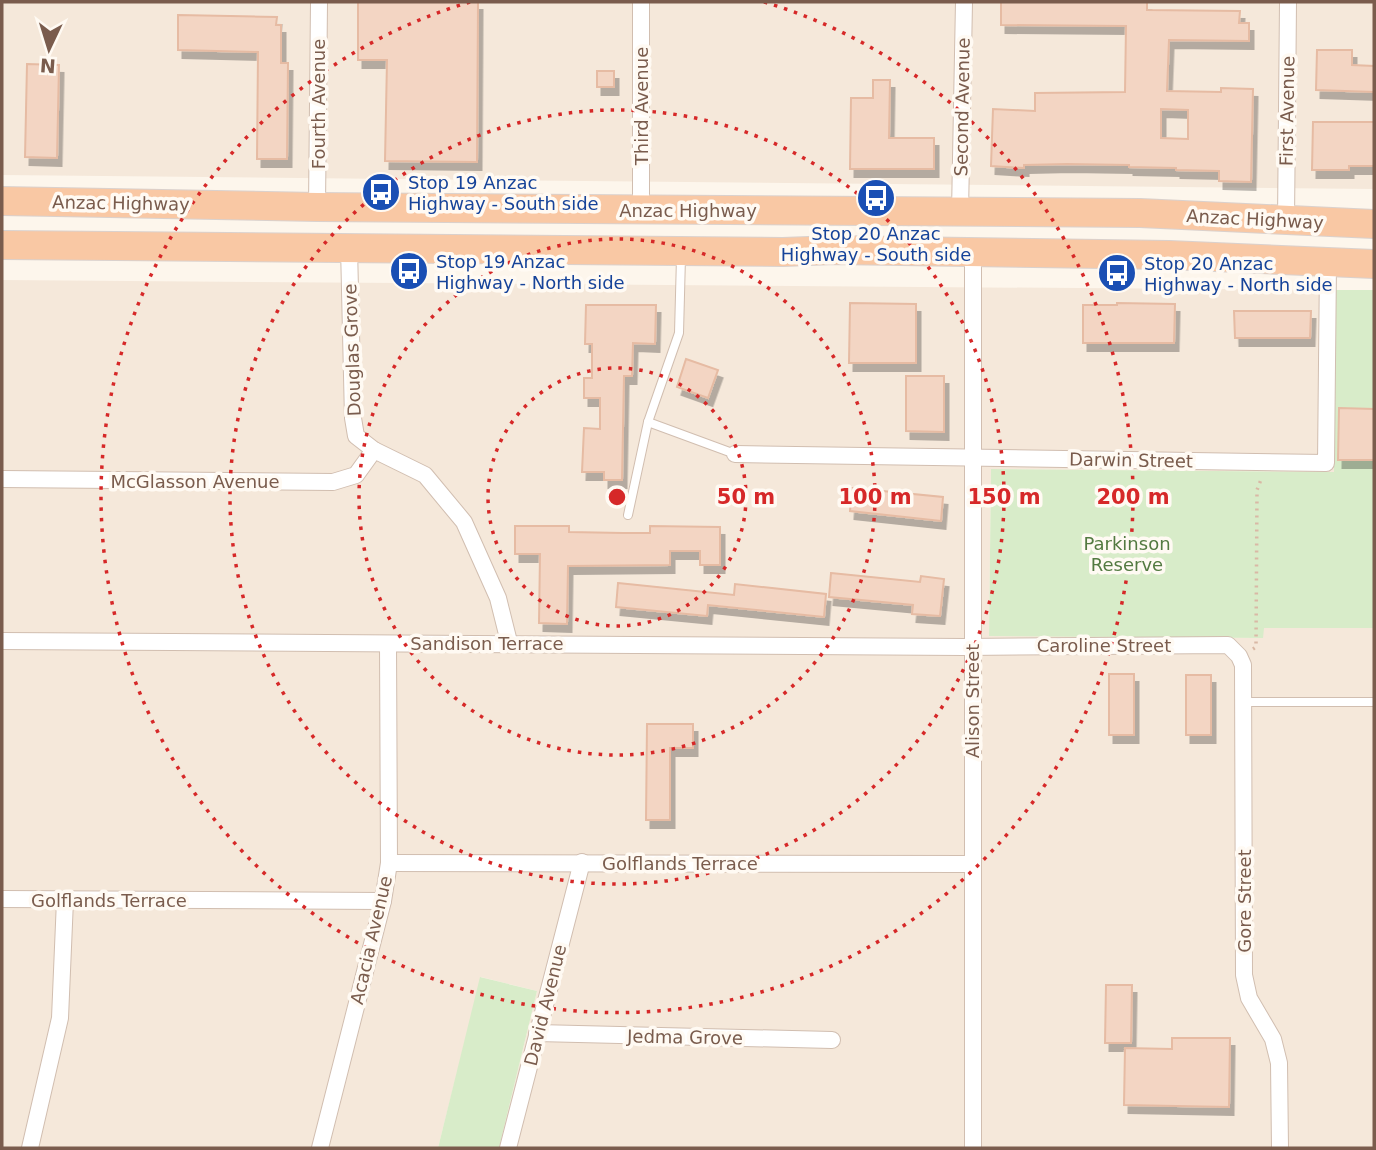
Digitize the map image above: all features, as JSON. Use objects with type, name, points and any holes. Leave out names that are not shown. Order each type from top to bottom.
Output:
[{"type":"highway","name":"Anzac Highway","points":[[2,201],[317,207],[1102,213],[1374,224]]},
{"type":"highway","points":[[144,204],[152,217],[154,229],[147,246]]},
{"type":"highway","points":[[177,204],[171,222],[176,231],[203,245]]},
{"type":"highway","points":[[781,211],[788,219],[790,234],[789,245],[783,251]]},
{"type":"highway","points":[[815,211],[811,230],[814,238],[834,250]]},
{"type":"highway","points":[[1102,213],[1112,222],[1116,235],[1117,248],[1110,254]]},
{"type":"highway","points":[[1140,214],[1136,223],[1142,242],[1152,250],[1169,255]]},
{"type":"highway","points":[[2,245],[834,250],[1169,255],[1374,264]]},
{"type":"street","name":"Fourth Avenue","points":[[317,207],[319,2]]},
{"type":"street","name":"Third Avenue","points":[[641,2],[641,210]]},
{"type":"street","name":"Second Avenue","points":[[960,212],[964,2]]},
{"type":"street","name":"First Avenue","points":[[1286,221],[1288,2]]},
{"type":"street","name":"Douglas Grove","points":[[349,247],[353,418],[356,436],[374,450],[425,475],[464,522],[498,598],[509,642]]},
{"type":"street","name":"Alison Street","points":[[973,253],[973,1148]]},
{"type":"street","name":"Darwin Street","points":[[735,454],[1326,463],[1328,263]]},
{"type":"street","name":"McGlasson Avenue","points":[[2,479],[333,482],[356,475],[374,450]]},
{"type":"street","name":"Sandison Terrace","points":[[2,640],[972,646]]},
{"type":"street","name":"Acacia Avenue","points":[[320,1148],[383,901],[389,863],[388,644]]},
{"type":"street","name":"Caroline Street","points":[[972,646],[1228,645],[1237,652]]},
{"type":"street","name":"Gore Street","points":[[1237,652],[1242,665],[1243,702],[1244,975],[1249,998],[1273,1039],[1279,1063],[1280,1148]]},
{"type":"street","name":"David Avenue","points":[[508,1148],[582,862]]},
{"type":"street","name":"Golflands Terrace","points":[[389,863],[972,864]]},
{"type":"street","name":"Golflands Terrace","points":[[2,899],[383,901]]},
{"type":"street","points":[[30,1148],[60,1018],[65,900]]},
{"type":"street","name":"Jedma Grove","points":[[537,1033],[832,1040]]},
{"type":"lane","points":[[628,515],[648,422],[679,333],[681,250]]},
{"type":"lane","points":[[648,422],[735,454]]},
{"type":"lane","points":[[1243,702],[1374,702]]},
{"type":"path","points":[[1237,652],[1256,647],[1257,490],[1267,462]]},
{"type":"shaded area","points":[[2,2],[1374,2],[1374,189],[2,175]]},
{"type":"shaded area","points":[[2,280],[1334,290],[1334,472],[991,469],[989,635],[1262,638],[1263,628],[1374,628],[1374,1148],[499,1148],[537,991],[481,977],[438,1148],[2,1148]]},
{"type":"green space","name":"Parkinson Reserve","points":[[1334,290],[1374,290],[1374,628],[1264,628],[1263,638],[989,636],[991,469],[1334,472]]},
{"type":"green space","points":[[480,977],[537,991],[499,1148],[438,1148]]},
{"type":"building","points":[[358,2],[478,2],[477,162],[385,161],[387,60],[358,60]]},
{"type":"building","points":[[1001,2],[1147,2],[1147,10],[1240,11],[1239,23],[1249,23],[1249,41],[1169,40],[1167,91],[1221,92],[1221,88],[1253,89],[1251,182],[1219,181],[1219,171],[1129,165],[1024,165],[1024,168],[991,166],[993,109],[1035,111],[1035,93],[1125,92],[1126,26],[1001,25]],"holes":[[[1161,109],[1188,110],[1188,139],[1161,138]]]},
{"type":"building","points":[[178,15],[277,17],[276,25],[281,25],[281,63],[288,63],[287,159],[257,159],[258,52],[178,50]]},
{"type":"building","points":[[1317,50],[1352,50],[1352,65],[1374,66],[1374,92],[1316,90]]},
{"type":"building","points":[[27,64],[59,65],[57,158],[25,157]]},
{"type":"building","points":[[597,71],[614,71],[614,87],[597,87]]},
{"type":"building","points":[[873,80],[890,80],[889,138],[934,138],[934,169],[850,169],[851,98],[873,98]]},
{"type":"building","points":[[1313,122],[1374,122],[1374,166],[1349,166],[1349,170],[1312,170]]},
{"type":"building","points":[[850,303],[916,304],[916,363],[849,363]]},
{"type":"building","points":[[1175,304],[1174,343],[1083,343],[1083,305]]},
{"type":"building","points":[[586,305],[656,305],[655,344],[633,343],[632,376],[624,376],[622,480],[604,480],[604,472],[582,472],[584,428],[600,429],[600,398],[584,398],[584,378],[592,378],[592,344],[585,344]]},
{"type":"building","points":[[1234,311],[1311,311],[1310,338],[1235,338]]},
{"type":"building","points":[[686,359],[718,370],[708,398],[677,387]]},
{"type":"building","points":[[906,376],[944,376],[944,432],[906,431]]},
{"type":"building","points":[[1339,408],[1374,409],[1374,460],[1338,460]]},
{"type":"building","points":[[852,488],[943,497],[941,521],[850,511]]},
{"type":"building","points":[[515,526],[569,526],[569,532],[623,533],[650,533],[650,526],[720,527],[720,565],[700,565],[700,551],[670,551],[670,565],[568,566],[567,624],[539,623],[540,554],[515,554]]},
{"type":"building","points":[[831,573],[920,582],[921,576],[944,579],[940,616],[912,614],[913,605],[829,597]]},
{"type":"building","points":[[618,583],[734,595],[735,584],[826,594],[824,617],[708,605],[707,616],[616,607]]},
{"type":"building","points":[[1109,674],[1134,674],[1134,735],[1109,735]]},
{"type":"building","points":[[1186,675],[1211,675],[1211,735],[1186,735]]},
{"type":"building","points":[[647,724],[693,724],[693,748],[670,748],[670,820],[646,820]]},
{"type":"building","points":[[1106,985],[1132,985],[1131,1043],[1105,1043]]},
{"type":"building","points":[[1172,1038],[1230,1038],[1229,1107],[1124,1105],[1125,1048],[1172,1049]]},
{"type":"place","name":"Stop 19 Anzac Highway - South side","points":[[381,192]]},
{"type":"place","name":"Stop 20 Anzac Highway - South side","points":[[876,198]]},
{"type":"place","name":"Stop 19 Anzac Highway - North side","points":[[409,271]]},
{"type":"place","name":"Stop 20 Anzac Highway - North side","points":[[1117,273]]}]
